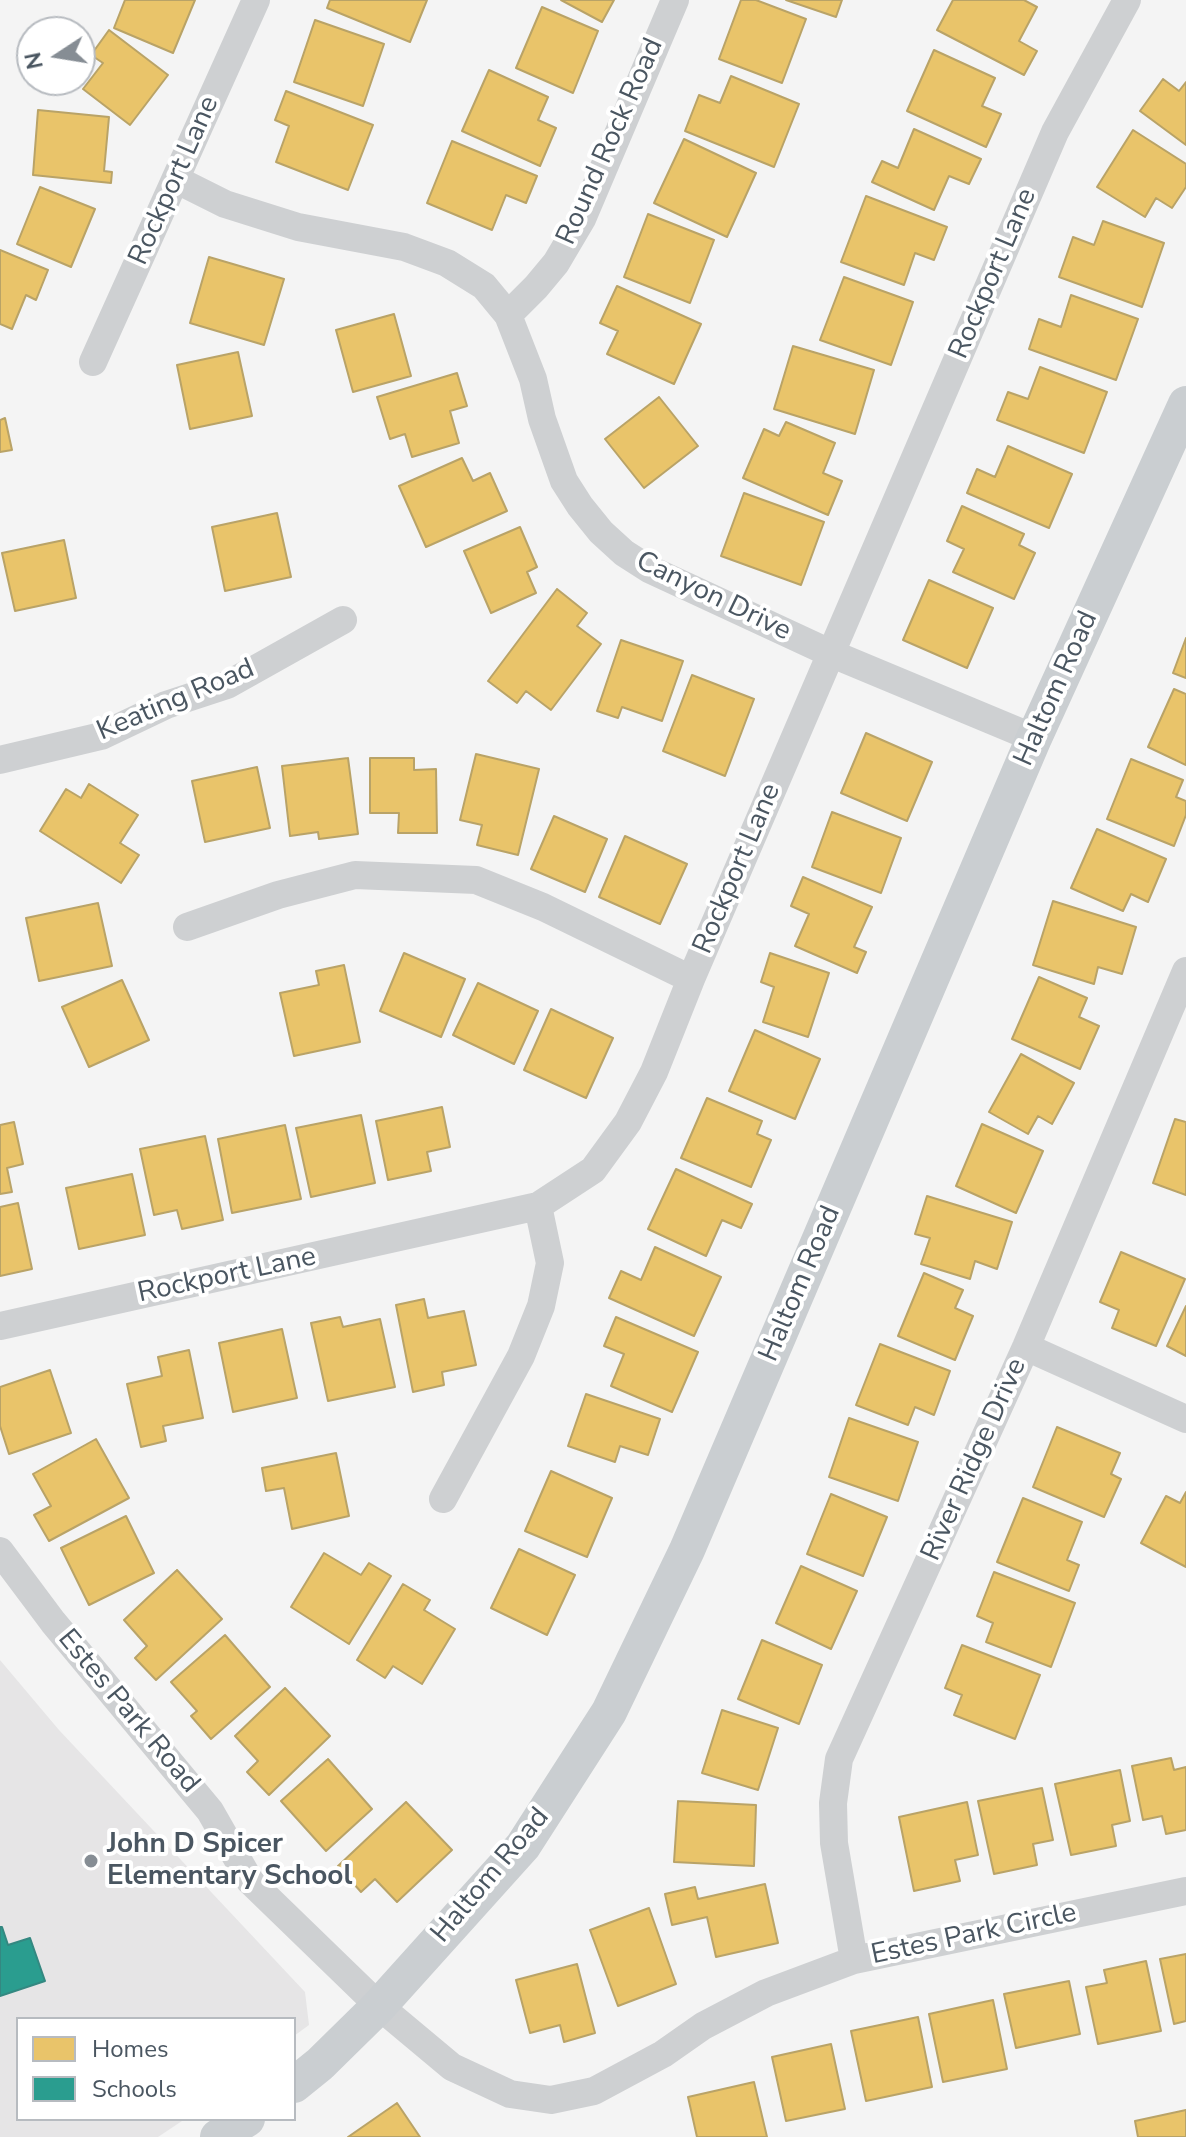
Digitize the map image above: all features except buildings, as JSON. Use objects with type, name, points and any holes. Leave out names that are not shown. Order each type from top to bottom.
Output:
[{"type":"main road","name":"Haltom Road","points":[[296,2083],[379,2006],[523,1846],[609,1712],[687,1550],[1034,738],[1186,404]]},
{"type":"main road","points":[[218,2137],[244,2121]]},
{"type":"street","name":"Rockport Lane","points":[[93,362],[256,0]]},
{"type":"street","name":"Round Rock Road","points":[[508,315],[556,263],[582,219],[675,0]]},
{"type":"street","name":"Rockport Lane","points":[[0,1326],[538,1206],[593,1170],[628,1122],[654,1072],[830,653],[1055,132],[1127,0]]},
{"type":"street","name":"Canyon Drive","points":[[177,180],[225,204],[298,227],[404,247],[447,263],[484,286],[508,315],[533,379],[554,456],[580,506],[601,532],[624,553],[649,569],[830,653],[1034,738]]},
{"type":"street","name":"Keating Road","points":[[0,760],[101,736],[166,705],[227,685],[343,620]]},
{"type":"street","points":[[187,927],[278,895],[355,875],[476,880],[543,907],[691,979]]},
{"type":"street","name":"River Ridge Drive","points":[[854,1960],[834,1843],[833,1803],[839,1759],[1176,1017],[1186,971]]},
{"type":"street","points":[[443,1499],[521,1356],[541,1306],[550,1263],[538,1206]]},
{"type":"street","points":[[1026,1347],[1186,1419]]},
{"type":"street","name":"Estes Park Road","points":[[0,1551],[53,1622],[210,1811],[250,1881],[379,2006],[452,2067],[510,2094],[551,2100],[594,2091],[663,2054],[703,2026],[766,1993]]},
{"type":"street","name":"Estes Park Circle","points":[[766,1993],[854,1960],[1186,1891]]},
{"type":"shaded area","name":"John D Spicer Elementary School","points":[[0,1660],[59,1730],[305,1992],[309,2025],[296,2035],[296,2017],[16,2017],[16,2121],[182,2121],[158,2137],[0,2137]]},
{"type":"place","name":"John D Spicer Elementary School","points":[[91,1861]]}]
